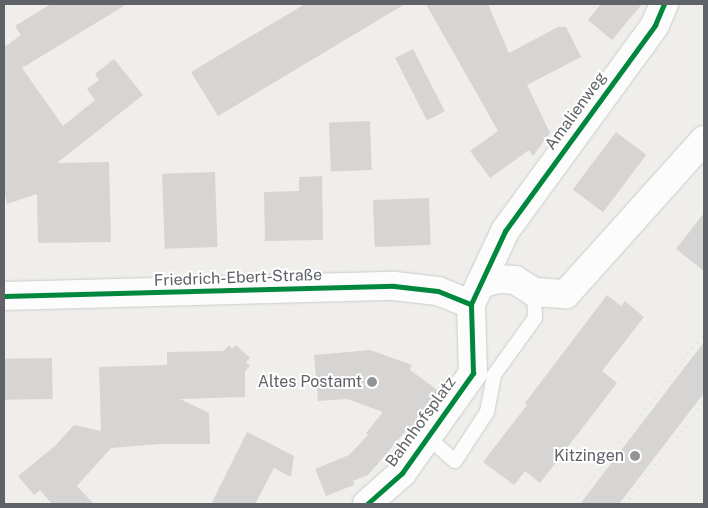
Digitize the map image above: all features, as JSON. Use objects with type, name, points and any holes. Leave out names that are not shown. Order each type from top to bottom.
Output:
[{"type":"street","name":"Amalienweg","points":[[504,231],[655,25],[664,4]]},
{"type":"street","points":[[476,294],[498,279],[516,280],[534,292],[566,294],[704,140]]},
{"type":"street","name":"Bahnhofsplatz","points":[[367,504],[402,473],[428,437],[482,379],[476,294],[504,231]]},
{"type":"street","name":"Friedrich-Ebert-Straße","points":[[4,296],[394,286],[476,294]]},
{"type":"lane","points":[[482,379],[494,375],[535,318],[534,292]]},
{"type":"lane","name":"Bahnhofsplatz","points":[[428,437],[455,461],[487,412],[482,379]]},
{"type":"building","points":[[51,4],[127,4],[22,68],[63,126],[95,100],[87,89],[99,80],[95,74],[114,59],[143,95],[57,163],[109,162],[111,242],[38,243],[37,194],[7,204],[4,190],[4,42],[6,46],[21,35],[15,26]]},
{"type":"building","points":[[305,4],[405,4],[218,116],[191,72]]},
{"type":"building","points":[[426,4],[488,4],[509,53],[558,27],[566,27],[581,57],[527,85],[550,133],[533,156],[529,150],[490,178],[470,151],[498,131]]},
{"type":"building","points":[[601,4],[642,4],[612,40],[588,20]]},
{"type":"building","points":[[413,49],[445,111],[427,120],[395,58]]},
{"type":"building","points":[[370,121],[372,170],[331,171],[329,122]]},
{"type":"building","points":[[616,132],[646,155],[603,212],[573,190]]},
{"type":"building","points":[[215,172],[218,247],[165,249],[162,174]]},
{"type":"building","points":[[322,176],[323,240],[265,241],[264,192],[299,191],[299,177]]},
{"type":"building","points":[[429,198],[431,245],[375,247],[373,200]]},
{"type":"building","points":[[704,213],[704,271],[676,249]]},
{"type":"building","points":[[607,295],[621,306],[625,301],[644,317],[602,371],[617,383],[540,483],[525,471],[514,485],[483,462]]},
{"type":"building","points":[[704,342],[704,393],[619,504],[580,504]]},
{"type":"building","points":[[229,345],[232,349],[236,345],[250,358],[246,362],[250,366],[245,371],[245,397],[180,399],[209,413],[210,444],[160,444],[111,448],[77,486],[94,504],[52,504],[40,490],[34,495],[18,476],[55,446],[74,425],[101,431],[99,367],[167,365],[167,352],[224,351]]},
{"type":"building","name":"Altes Postamt","points":[[370,350],[412,365],[410,370],[440,392],[413,430],[409,427],[368,475],[353,481],[354,485],[326,496],[315,469],[349,455],[368,435],[366,433],[383,412],[347,399],[318,401],[314,355]]},
{"type":"building","points":[[52,358],[53,399],[5,400],[4,359]]},
{"type":"building","points":[[247,432],[294,456],[291,477],[274,468],[255,504],[211,504]]},
{"type":"railway","points":[[573,504],[704,333]]},
{"type":"railway","points":[[625,504],[704,402]]},
{"type":"cycle path","points":[[367,504],[402,473],[473,373],[471,304],[505,231],[655,25],[664,4]]},
{"type":"cycle path","points":[[4,296],[394,286],[438,291],[471,304]]},
{"type":"place","name":"Altes Postamt","points":[[372,382]]},
{"type":"place","name":"Kitzingen","points":[[635,456]]}]
